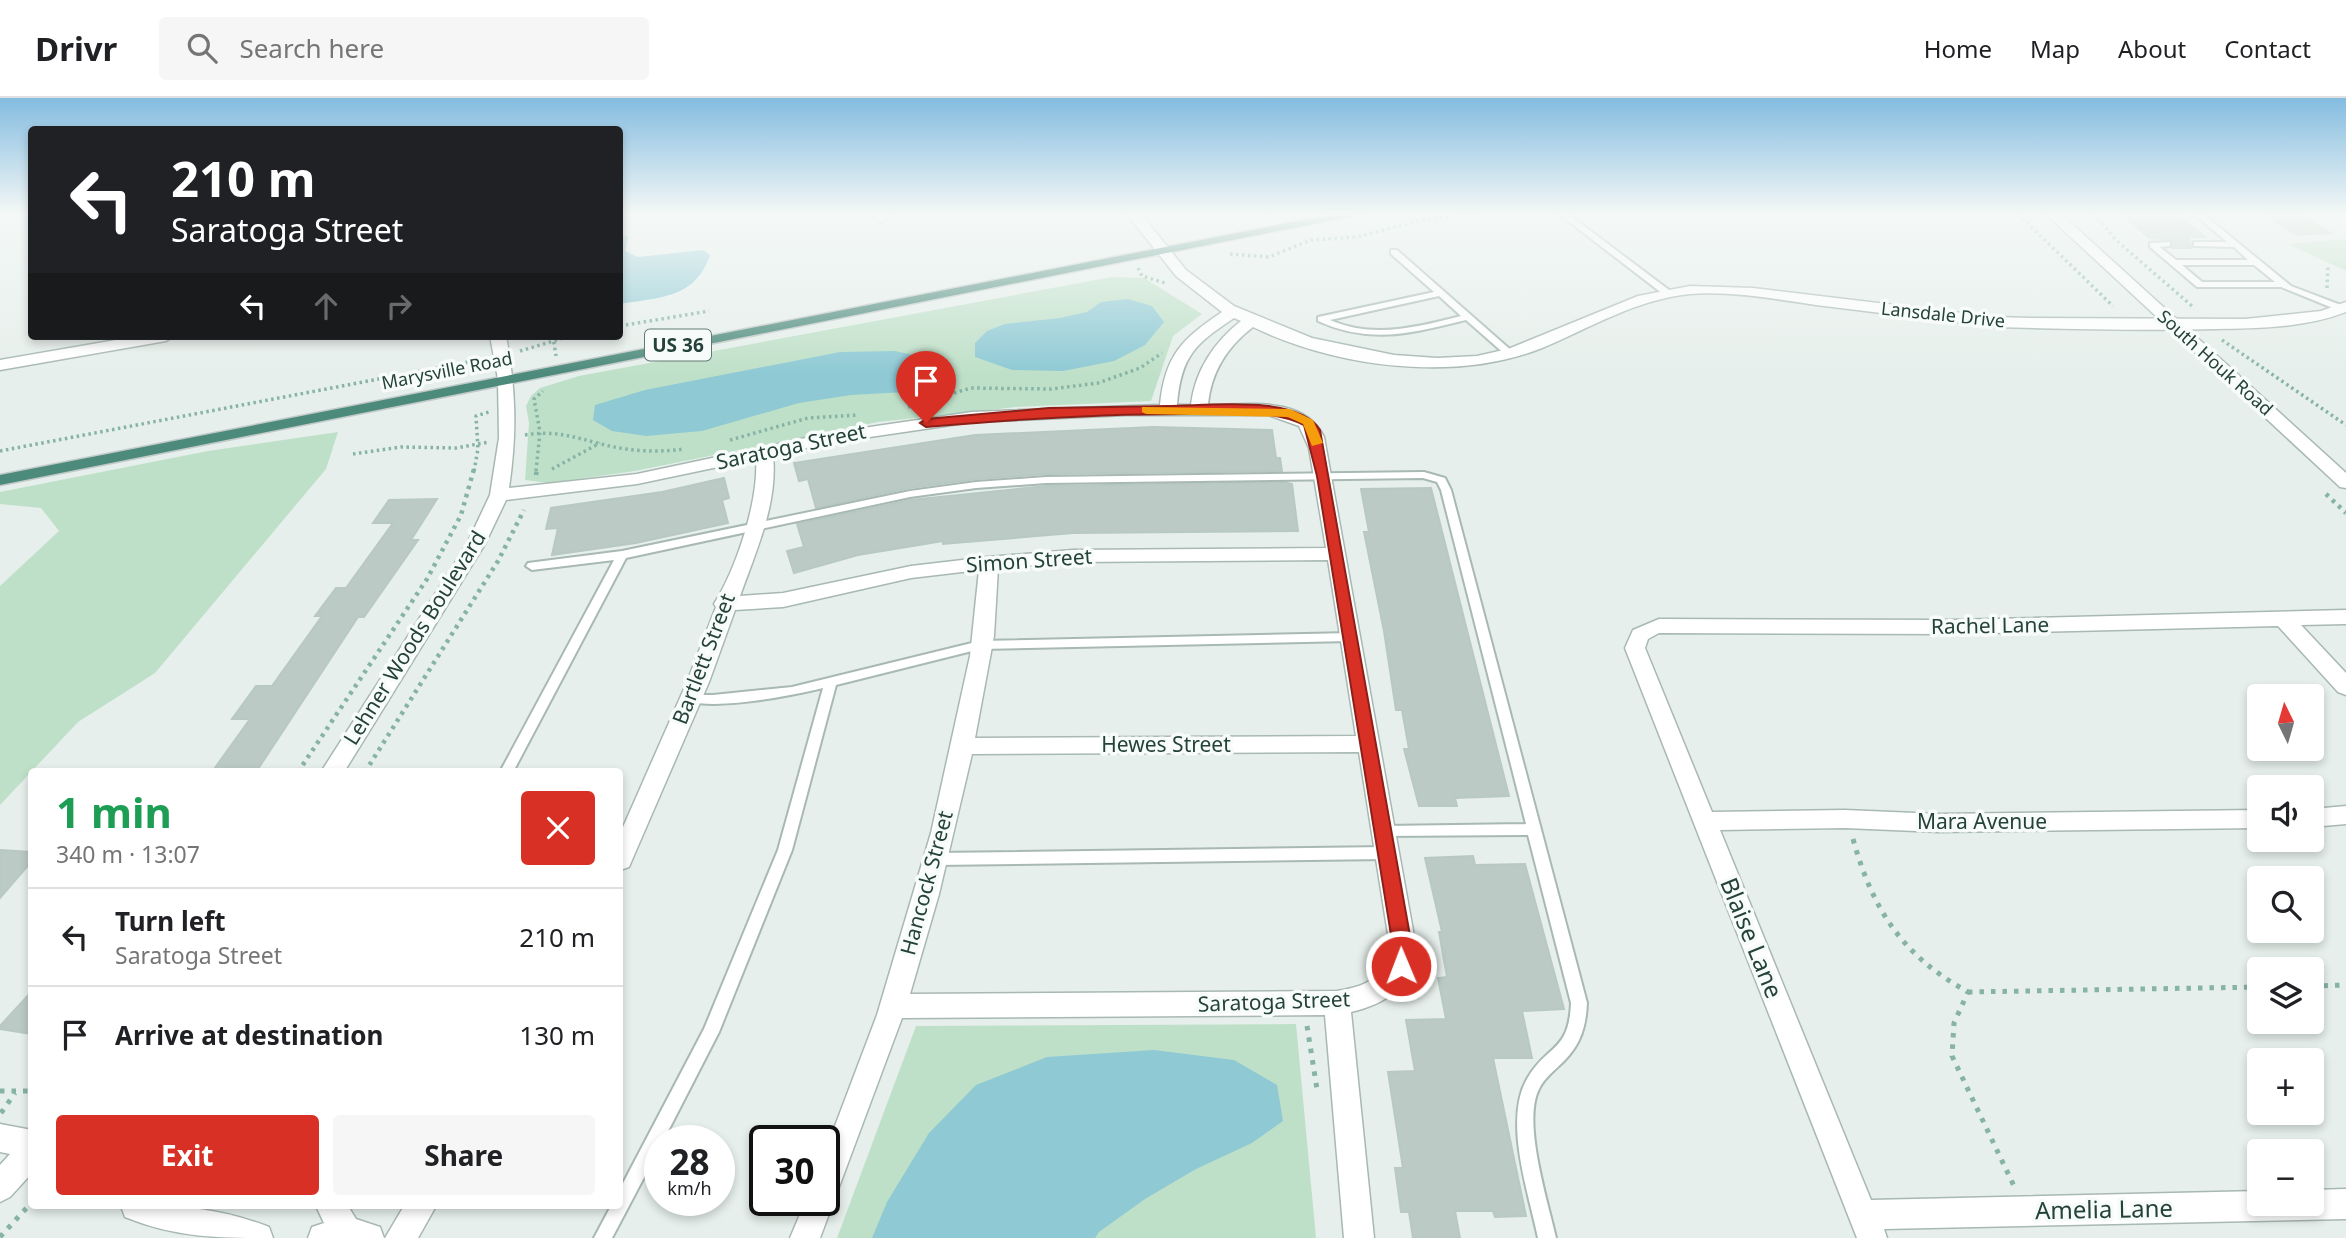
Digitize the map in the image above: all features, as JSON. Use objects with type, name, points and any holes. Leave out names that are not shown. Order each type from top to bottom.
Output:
[{"type":"highway","name":"Marysville Road","points":[[0,480],[1080,267]]},
{"type":"street","name":"Lansdale Drive","points":[[1176,267],[1199,290],[1252,321],[1309,342],[1398,359],[1455,361],[1510,354],[1616,309],[1666,292],[1739,290],[1995,322],[2285,323],[2312,320],[2345,309]]},
{"type":"street","name":"South Houk Road","points":[[2111,267],[2346,483]]},
{"type":"street","points":[[1168,410],[1172,370],[1179,355],[1199,334],[1233,312]]},
{"type":"street","points":[[1199,410],[1200,386],[1207,370],[1222,347],[1252,321]]},
{"type":"street","name":"Lehner Woods Boulevard","points":[[335,768],[477,544],[499,495],[508,438],[506,379],[499,340]]},
{"type":"street","points":[[0,365],[114,341]]},
{"type":"street","name":"Saratoga Street","points":[[499,495],[636,479],[881,429],[972,417],[1168,410],[1268,410],[1302,417],[1314,430],[1403,947],[1401,966],[1394,981],[1368,998],[1337,1003],[894,1006]]},
{"type":"street","name":"Bartlett Street","points":[[623,853],[691,698],[756,524],[766,474],[764,452]]},
{"type":"street","name":"Simon Street","points":[[724,604],[783,600],[911,572],[1073,556],[1337,554]]},
{"type":"street","name":"Hancock Street","points":[[840,1149],[894,1006],[935,859],[962,746],[990,583],[988,563]]},
{"type":"street","name":"Rachel Lane","points":[[1637,637],[1644,630],[1658,626],[1952,627],[2346,617]]},
{"type":"street","points":[[2284,619],[2346,687]]},
{"type":"street","name":"Blaise Lane","points":[[1637,637],[1635,648],[1867,1226]]},
{"type":"street","name":"Hewes Street","points":[[962,746],[1369,744]]},
{"type":"street","points":[[2324,817],[2346,815]]},
{"type":"street","name":"Mara Avenue","points":[[1704,821],[1845,819],[1940,823],[2247,819]]},
{"type":"street","points":[[1337,1003],[1359,1238]]},
{"type":"street","points":[[0,1138],[28,1143]]},
{"type":"street","points":[[0,1187],[28,1156]]},
{"type":"street","name":"Amelia Lane","points":[[1867,1226],[2026,1212],[2346,1204]]},
{"type":"street","points":[[147,1209],[258,1238]]},
{"type":"street","points":[[332,1209],[346,1236]]},
{"type":"street","points":[[400,1238],[419,1209]]},
{"type":"street","points":[[805,1238],[814,1216]]},
{"type":"lane","points":[[1411,267],[1510,354]]},
{"type":"lane","points":[[1633,267],[1666,292]]},
{"type":"lane","points":[[2179,267],[2200,285],[2283,284]]},
{"type":"lane","points":[[2263,267],[2283,284],[2345,309]]},
{"type":"lane","points":[[1440,293],[1321,319],[1338,329],[1371,336],[1412,331],[1468,317]]},
{"type":"lane","points":[[532,566],[622,555],[756,524],[910,494],[976,485],[1046,480],[1324,476],[1424,475],[1441,480],[1446,490],[1579,1003],[1577,1034],[1535,1082],[1527,1097],[1525,1119],[1546,1238]]},
{"type":"lane","points":[[508,768],[622,555]]},
{"type":"lane","points":[[691,698],[713,700],[792,691],[980,645],[1351,637]]},
{"type":"lane","points":[[623,1200],[711,1032],[785,850],[831,681]]},
{"type":"lane","points":[[1383,831],[1532,829]]},
{"type":"lane","points":[[935,859],[1387,853]]},
{"type":"lane","points":[[603,1238],[618,1209]]},
{"type":"path","points":[[2071,267],[2113,309]]},
{"type":"path","points":[[1158,279],[1180,272]]},
{"type":"path","points":[[623,325],[709,311]]},
{"type":"path","points":[[0,451],[502,355],[559,340]]},
{"type":"path","points":[[554,342],[557,369]]},
{"type":"path","points":[[905,408],[971,388],[1051,389],[1098,383],[1140,368],[1167,347]]},
{"type":"path","points":[[721,443],[808,418],[869,415]]},
{"type":"path","points":[[301,768],[452,533],[474,477],[478,444],[476,416]]},
{"type":"path","points":[[353,454],[401,447],[444,449],[562,431],[600,443],[650,451],[694,448]]},
{"type":"path","points":[[536,476],[566,464],[600,443]]},
{"type":"path","points":[[1845,819],[1859,863],[1904,945],[1924,965],[1968,992],[2247,987]]},
{"type":"path","points":[[2324,986],[2346,985]]},
{"type":"path","points":[[1968,992],[1955,1016],[1949,1039],[1952,1056],[2026,1212]]},
{"type":"path","points":[[1302,1020],[1310,1030],[1318,1103]]},
{"type":"path","points":[[0,1091],[15,1093],[28,1091]]},
{"type":"path","points":[[0,1114],[15,1093]]},
{"type":"path","points":[[0,1237],[28,1206]]},
{"type":"green space","points":[[1112,277],[1144,278],[1202,314],[1173,336],[1151,401],[1016,407],[878,422],[635,471],[549,483],[525,480],[529,423],[526,406],[531,396],[540,388],[579,376]]},
{"type":"green space","points":[[338,432],[326,469],[155,673],[78,722],[35,768],[28,768],[28,775],[0,805],[0,586],[59,531],[41,508],[0,504],[0,492],[208,451]]},
{"type":"green space","points":[[1296,1024],[1316,1238],[837,1238],[916,1026]]},
{"type":"water","points":[[623,267],[704,267],[685,288],[662,297],[623,304]]},
{"type":"water","points":[[1128,299],[1152,306],[1164,322],[1145,345],[1114,361],[1063,371],[1012,370],[975,357],[975,343],[987,331],[1005,324],[1060,318],[1087,312],[1101,302]]},
{"type":"water","points":[[895,351],[932,359],[935,371],[924,385],[906,392],[851,395],[799,403],[702,431],[646,436],[612,431],[593,420],[595,405],[645,390],[840,352]]},
{"type":"water","points":[[1154,1050],[1234,1060],[1277,1085],[1283,1121],[1252,1143],[1196,1169],[1145,1199],[1099,1232],[1095,1238],[872,1238],[887,1202],[929,1133],[976,1085],[1047,1057]]},
{"type":"building","points":[[1153,427],[1272,430],[1276,458],[1280,458],[1282,471],[1046,474],[976,479],[909,488],[816,508],[808,479],[799,481],[794,463],[975,435]]},
{"type":"building","points":[[724,478],[729,498],[722,500],[728,523],[636,543],[552,555],[558,528],[546,529],[551,508],[662,492]]},
{"type":"building","points":[[1292,484],[1298,531],[1073,533],[943,544],[943,541],[858,555],[794,573],[787,551],[804,547],[797,524],[910,500],[1046,486]]},
{"type":"building","points":[[1431,488],[1509,796],[1455,798],[1457,806],[1419,806],[1404,749],[1409,749],[1402,710],[1396,710],[1384,631],[1364,532],[1369,532],[1361,489]]},
{"type":"building","points":[[437,499],[411,540],[418,540],[364,617],[358,617],[259,768],[215,768],[250,719],[232,719],[256,686],[272,686],[322,616],[315,616],[336,588],[346,588],[393,523],[373,523],[389,500]]},
{"type":"building","points":[[0,850],[28,852],[28,866],[0,898]]},
{"type":"building","points":[[1473,856],[1475,865],[1525,864],[1564,1009],[1522,1011],[1532,1058],[1493,1058],[1526,1216],[1495,1217],[1493,1211],[1455,1211],[1460,1238],[1413,1238],[1409,1212],[1401,1212],[1395,1168],[1403,1168],[1388,1072],[1415,1071],[1406,1020],[1446,1019],[1438,978],[1447,977],[1439,932],[1442,932],[1425,858]]},
{"type":"building","points":[[28,995],[28,1033],[0,1029]]},
{"type":"slow traffic","points":[[1146,410],[1268,410],[1290,413],[1309,422],[1317,443]]},
{"type":"route","points":[[926,423],[1049,412],[1127,410],[1268,410],[1290,413],[1309,422],[1314,430],[1324,476],[1350,627],[1403,947],[1401,966]]}]
